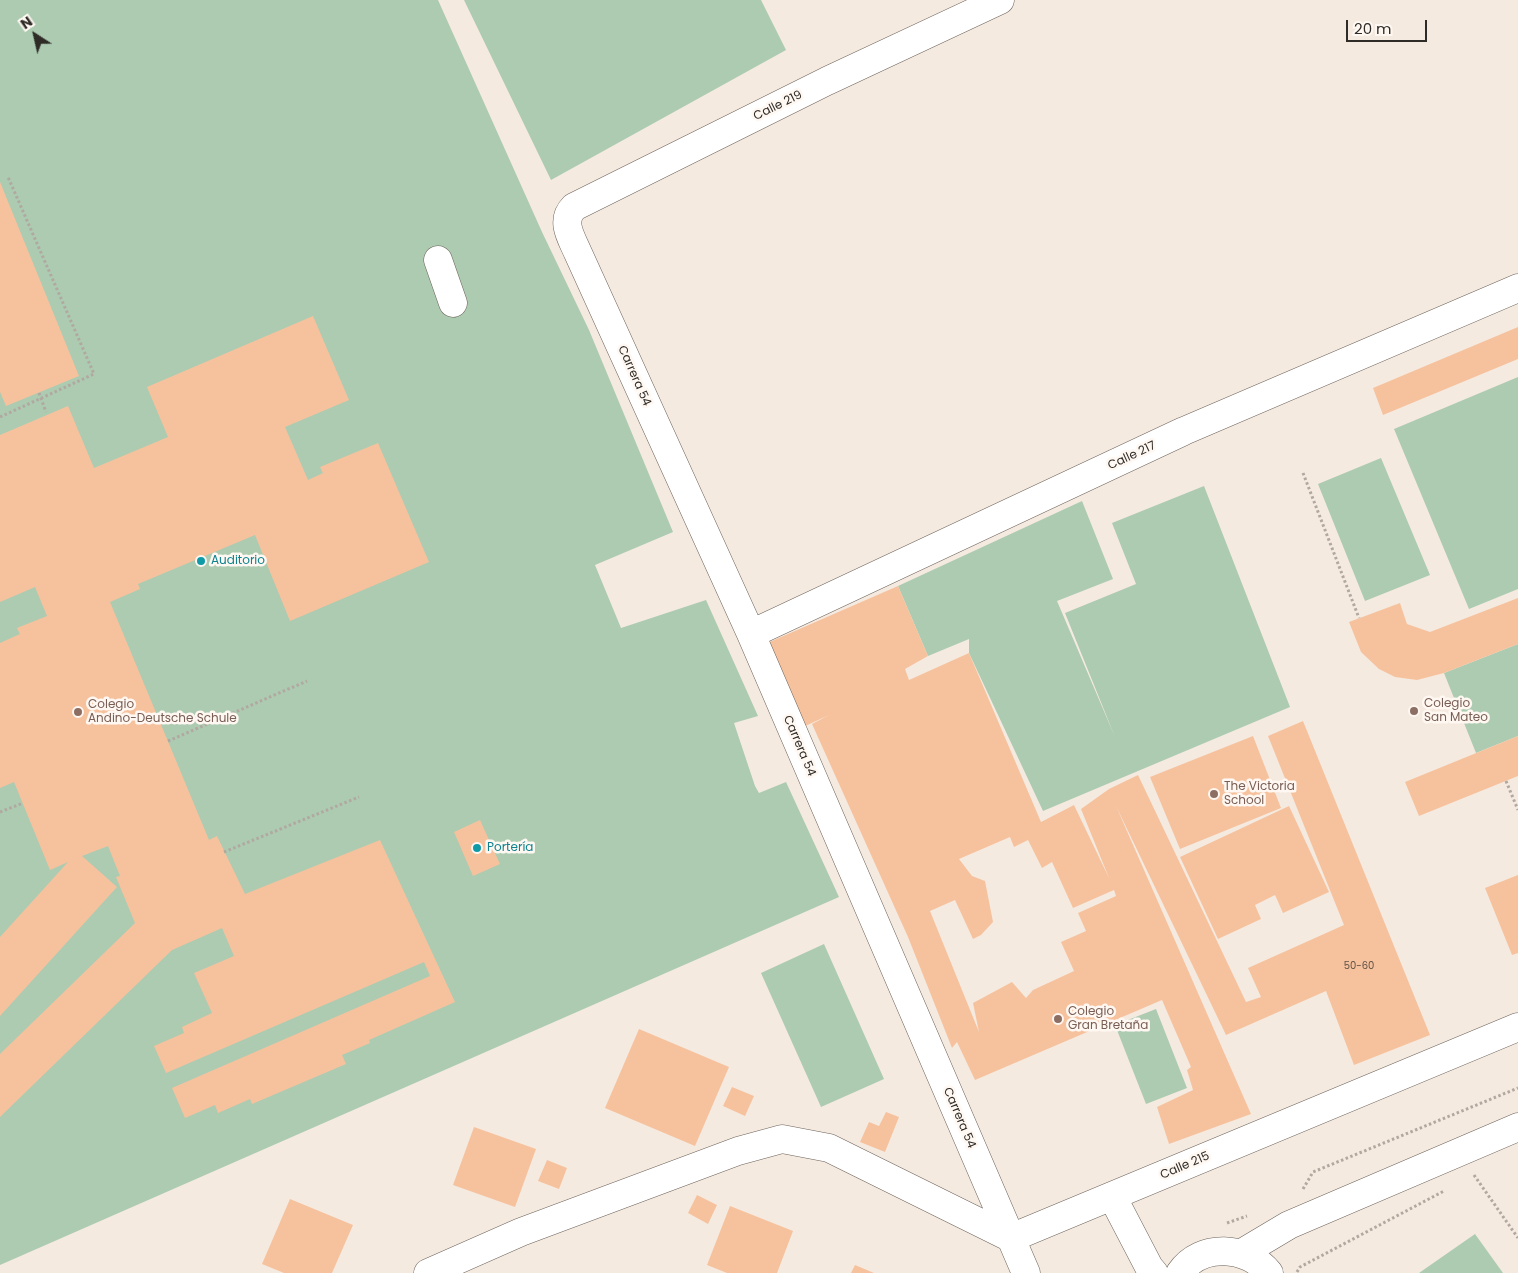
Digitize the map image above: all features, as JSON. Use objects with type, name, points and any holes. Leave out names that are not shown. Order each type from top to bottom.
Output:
[{"type":"street","name":"Calle 219","points":[[566,221],[568,213],[574,207],[827,82],[1000,0]]},
{"type":"street","name":"Carrera 54","points":[[566,221],[578,253],[750,634],[1026,1273]]},
{"type":"street","points":[[438,260],[453,303]]},
{"type":"street","name":"Calle 217","points":[[750,634],[1193,427],[1518,288]]},
{"type":"street","name":"Calle 215","points":[[1011,1238],[1518,1027]]},
{"type":"street","points":[[1242,1253],[1289,1225],[1518,1126]]},
{"type":"street","points":[[428,1273],[521,1232],[738,1151],[782,1139],[829,1148],[1011,1238]]},
{"type":"street","points":[[1112,1196],[1149,1267],[1154,1273]]},
{"type":"street","points":[[1180,1273],[1198,1257],[1220,1250],[1242,1253],[1262,1263],[1269,1273]]},
{"type":"path","points":[[1,415],[42,399],[94,374],[8,177]]},
{"type":"path","points":[[39,393],[46,412]]},
{"type":"path","points":[[1303,473],[1359,618]]},
{"type":"path","points":[[168,741],[307,681]]},
{"type":"path","points":[[1506,781],[1518,810]]},
{"type":"path","points":[[224,852],[359,797]]},
{"type":"path","points":[[0,812],[23,803]]},
{"type":"path","points":[[1301,1192],[1313,1172],[1518,1088]]},
{"type":"path","points":[[1466,1179],[1483,1171]]},
{"type":"path","points":[[1474,1175],[1518,1238]]},
{"type":"path","points":[[1297,1273],[1300,1267],[1448,1189]]},
{"type":"path","points":[[1222,1224],[1251,1215]]},
{"type":"green space","points":[[0,0],[438,0],[542,232],[589,330],[673,532],[595,565],[621,628],[706,600],[758,716],[734,723],[755,786],[759,793],[786,782],[839,897],[0,1265]]},
{"type":"green space","points":[[464,0],[761,0],[786,50],[551,180]]},
{"type":"green space","points":[[1518,377],[1518,589],[1469,609],[1394,429]]},
{"type":"green space","points":[[1381,458],[1430,575],[1365,601],[1318,484]]},
{"type":"green space","points":[[1204,486],[1290,707],[1043,811],[969,653],[969,639],[928,656],[898,586],[1082,501],[1113,579],[1057,601],[1115,737],[1065,613],[1136,584],[1112,523]]},
{"type":"green space","points":[[1518,644],[1518,736],[1476,753],[1444,673]]},
{"type":"green space","points":[[824,944],[884,1079],[821,1107],[761,973]]},
{"type":"green space","points":[[1156,1009],[1187,1088],[1146,1104],[1115,1025]]},
{"type":"green space","points":[[1475,1234],[1503,1273],[1419,1273]]},
{"type":"building","points":[[0,182],[79,376],[6,406],[0,392]]},
{"type":"building","name":"Colegio Andino-Deutsche Schule","points":[[313,316],[349,400],[285,427],[308,480],[323,473],[320,467],[378,443],[429,562],[290,621],[255,535],[138,584],[140,589],[110,602],[209,840],[217,836],[245,894],[380,840],[455,1002],[369,1040],[370,1043],[342,1055],[346,1064],[252,1104],[250,1099],[218,1113],[215,1105],[185,1118],[172,1088],[430,976],[424,962],[166,1073],[154,1046],[184,1033],[182,1027],[212,1013],[194,973],[234,956],[222,928],[172,950],[0,1117],[0,1054],[135,923],[116,877],[120,876],[108,846],[82,856],[117,887],[0,1016],[0,937],[68,862],[50,870],[14,782],[0,788],[0,643],[20,634],[17,628],[47,616],[35,587],[0,602],[0,435],[68,406],[94,468],[168,437],[147,387]]},
{"type":"building","points":[[1518,327],[1518,359],[1383,415],[1373,388]]},
{"type":"building","points":[[898,586],[928,656],[905,669],[909,680],[969,653],[1041,822],[1074,805],[1109,878],[1081,809],[1109,789],[1138,775],[1246,1002],[1261,997],[1248,968],[1344,925],[1268,736],[1303,721],[1430,1035],[1354,1065],[1326,991],[1226,1035],[1116,806],[1251,1114],[1169,1144],[1157,1107],[1193,1090],[1187,1070],[1191,1067],[1162,1000],[975,1080],[957,1042],[952,1048],[908,937],[812,724],[829,715],[801,728],[765,644]],"holes":[[[1010,837],[1014,847],[1028,840],[1042,868],[1052,862],[1073,908],[1114,890],[1116,896],[1078,913],[1086,931],[1061,942],[1074,971],[1033,990],[1026,998],[1012,982],[973,1003],[979,1032],[930,911],[955,900],[973,939],[981,935],[993,922],[985,881],[972,876],[959,859]]]},
{"type":"building","points":[[1518,598],[1518,644],[1444,673],[1417,680],[1395,677],[1379,669],[1361,652],[1349,622],[1400,603],[1407,624],[1430,632]]},
{"type":"building","points":[[1253,736],[1281,808],[1180,849],[1150,777]]},
{"type":"building","points":[[1518,736],[1518,776],[1419,816],[1405,782]]},
{"type":"building","points":[[1289,806],[1329,892],[1283,913],[1275,895],[1255,905],[1261,919],[1218,939],[1180,857]]},
{"type":"building","name":"Portería","points":[[480,820],[500,864],[473,876],[454,832]]},
{"type":"building","points":[[1518,875],[1518,953],[1512,955],[1485,888]]},
{"type":"building","points":[[639,1029],[729,1067],[695,1146],[605,1108]]},
{"type":"building","points":[[732,1087],[754,1096],[745,1116],[723,1106]]},
{"type":"building","points":[[886,1112],[899,1117],[885,1152],[860,1142],[869,1122],[879,1126]]},
{"type":"building","points":[[474,1127],[536,1149],[515,1207],[453,1185]]},
{"type":"building","points":[[547,1160],[567,1168],[559,1189],[538,1181]]},
{"type":"building","points":[[697,1195],[717,1205],[708,1224],[688,1213]]},
{"type":"building","points":[[290,1199],[353,1225],[332,1273],[284,1273],[262,1264]]},
{"type":"building","points":[[730,1206],[793,1231],[777,1273],[727,1273],[707,1265]]},
{"type":"building","points":[[855,1265],[874,1273],[851,1273]]},
{"type":"place","name":"Auditorio","points":[[201,561]]},
{"type":"place","name":"Colegio San Mateo","points":[[1414,711]]},
{"type":"place","name":"Colegio Andino-Deutsche Schule","points":[[78,712]]},
{"type":"place","name":"The Victoria School","points":[[1214,794]]},
{"type":"place","name":"Portería","points":[[477,848]]},
{"type":"place","name":"Colegio Gran Bretaña","points":[[1058,1019]]}]
